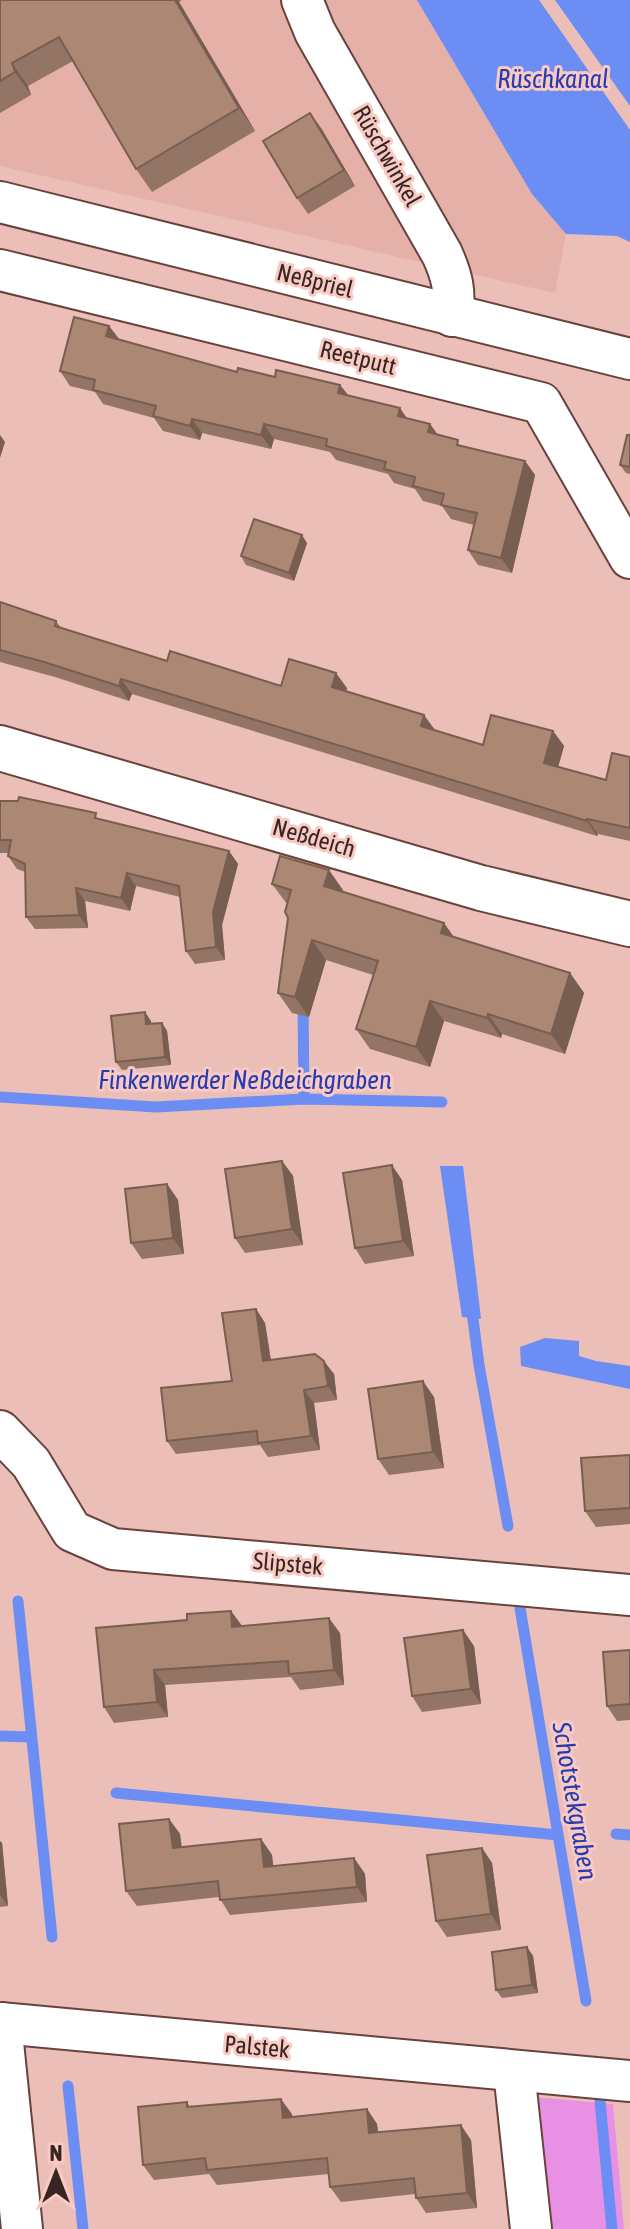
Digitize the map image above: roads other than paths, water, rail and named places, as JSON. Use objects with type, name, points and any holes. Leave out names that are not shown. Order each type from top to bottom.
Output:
[{"type":"street","name":"Rüschwinkel","points":[[302,0],[315,32],[442,254],[454,284],[452,316]]},
{"type":"street","name":"Neßpriel","points":[[0,202],[630,359]]},
{"type":"street","name":"Reetputt","points":[[0,270],[541,403],[630,558]]},
{"type":"street","name":"Neßdeich","points":[[0,748],[481,888],[630,924]]},
{"type":"street","name":"Slipstek","points":[[0,1431],[31,1463],[72,1531],[113,1549],[630,1595]]},
{"type":"street","name":"Palstek","points":[[22,2229],[0,2023],[630,2081]]},
{"type":"street","points":[[514,2071],[531,2229]]},
{"type":"water","name":"Rüschkanal","points":[[417,0],[630,0],[630,242],[617,236],[566,234],[532,194]]},
{"type":"water","points":[[440,1166],[463,1166],[481,1319],[462,1317]]},
{"type":"water","points":[[545,1338],[579,1341],[579,1356],[630,1366],[630,1389],[521,1366],[520,1347]]},
{"type":"waterway","points":[[303,1001],[304,1099]]},
{"type":"waterway","name":"Finkenwerder Neßdeichgraben","points":[[0,1097],[156,1107],[304,1099],[442,1102]]},
{"type":"waterway","name":"Schotstekgraben","points":[[471,1304],[508,1526]]},
{"type":"waterway","points":[[18,1601],[52,1937]]},
{"type":"waterway","name":"Schotstekgraben","points":[[520,1608],[586,2001]]},
{"type":"waterway","points":[[0,1736],[31,1737]]},
{"type":"waterway","points":[[116,1793],[558,1835]]},
{"type":"waterway","points":[[616,1834],[630,1835]]},
{"type":"waterway","points":[[68,2086],[83,2229]]},
{"type":"waterway","name":"Schotstekgraben","points":[[600,2101],[612,2229]]}]
